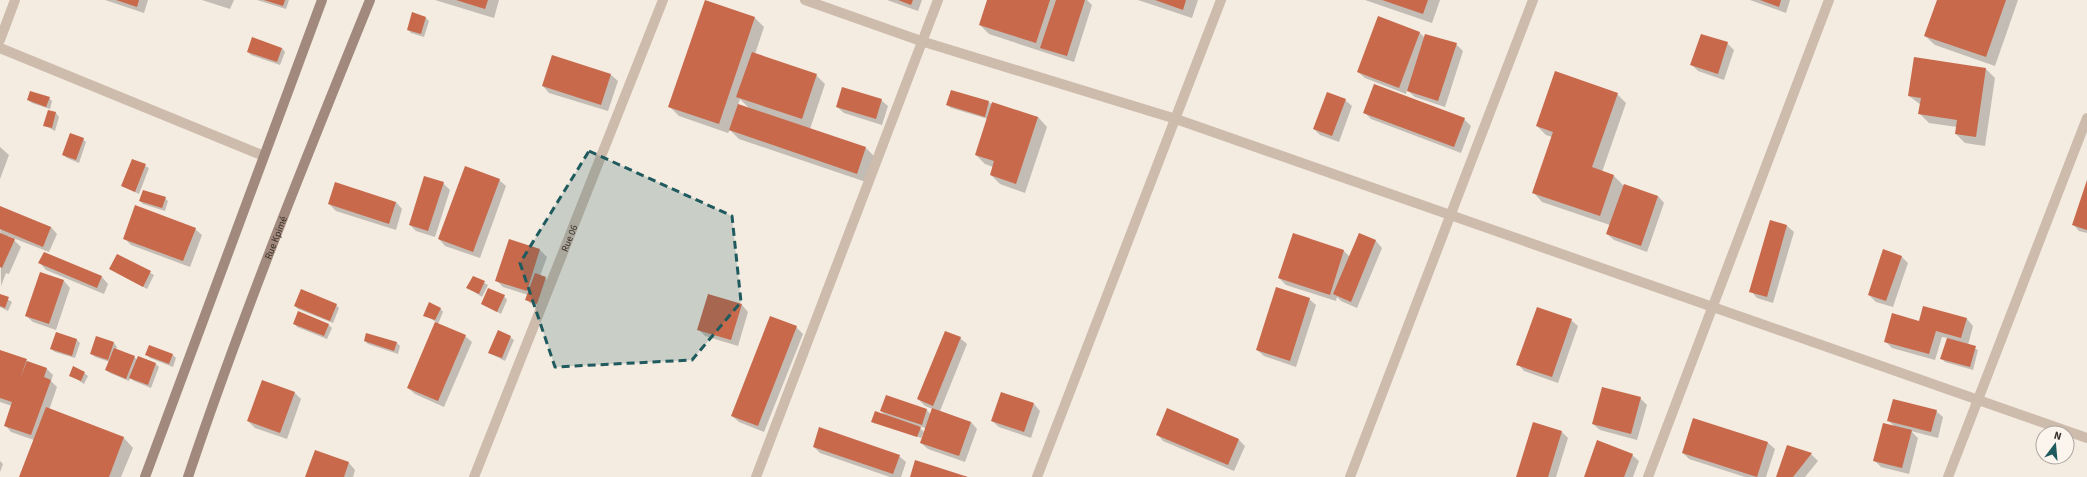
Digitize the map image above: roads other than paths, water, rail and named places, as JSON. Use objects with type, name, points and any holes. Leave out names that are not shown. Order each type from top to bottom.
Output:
[{"type":"main road","points":[[145,477],[322,0]]},
{"type":"main road","name":"Rue Kpimé","points":[[188,477],[220,382],[299,175],[370,0]]},
{"type":"street","points":[[0,40],[15,0]]},
{"type":"street","name":"Rue 06","points":[[474,477],[663,0]]},
{"type":"street","points":[[805,0],[921,41],[1176,119],[2087,438]]},
{"type":"street","points":[[756,477],[921,41],[938,0]]},
{"type":"street","points":[[1037,477],[1221,0]]},
{"type":"street","points":[[1350,477],[1533,0]]},
{"type":"street","points":[[1648,477],[1829,0]]},
{"type":"street","points":[[0,48],[264,156]]},
{"type":"street","points":[[1948,477],[1976,400],[2087,118]]}]
